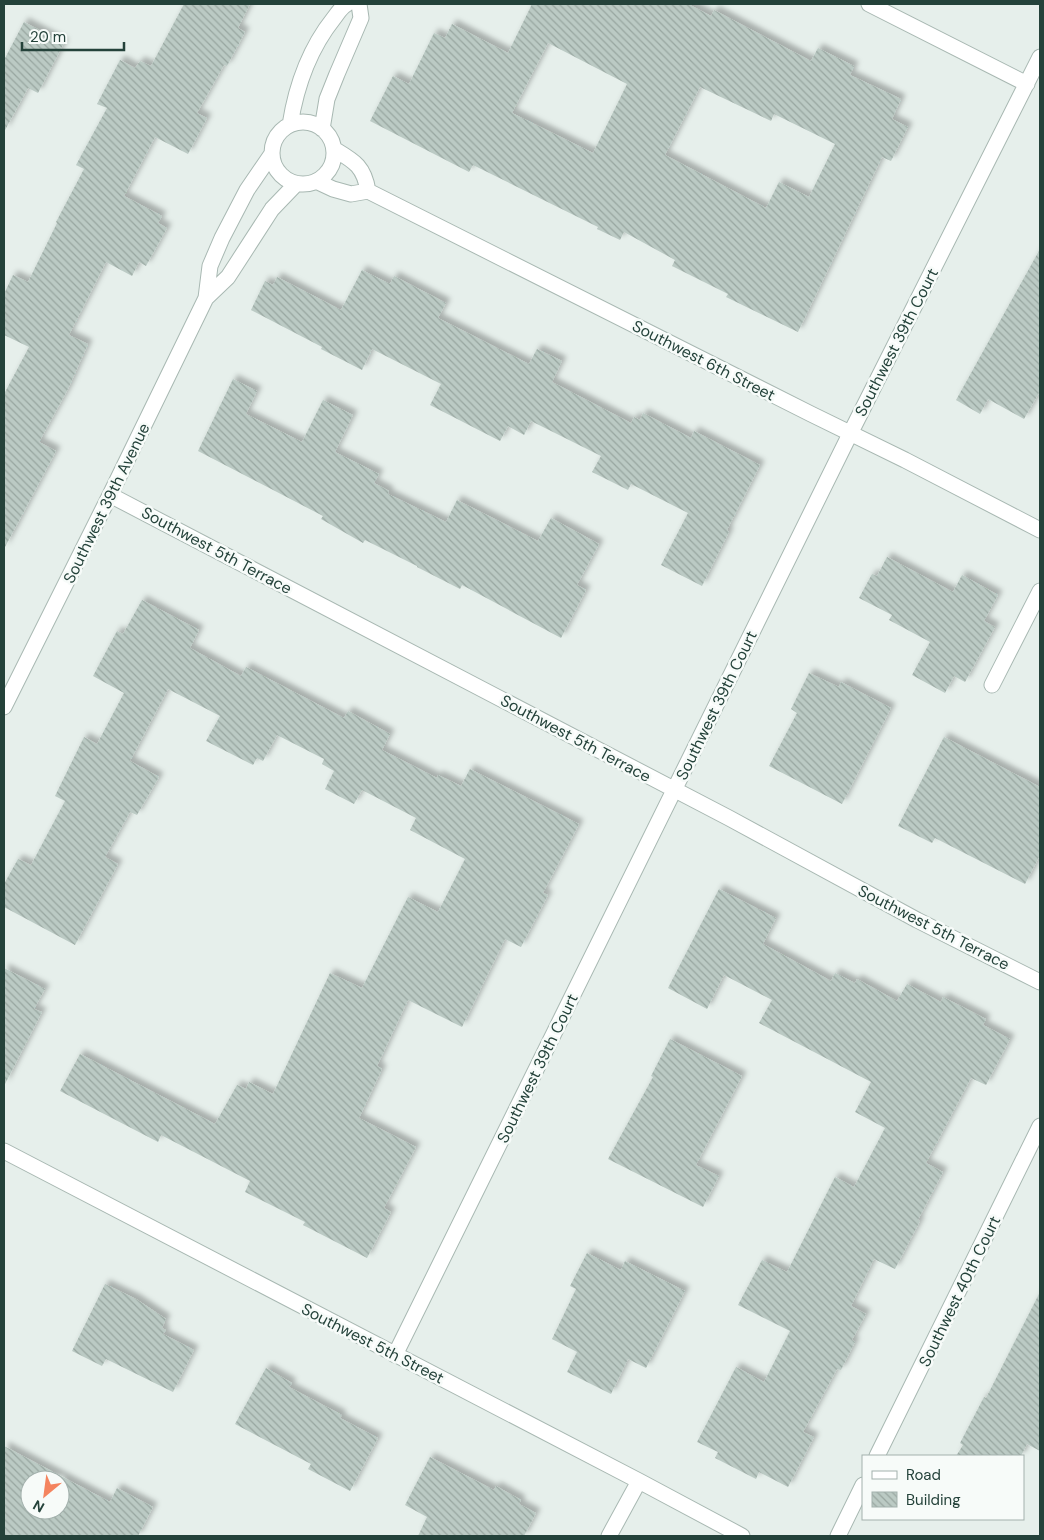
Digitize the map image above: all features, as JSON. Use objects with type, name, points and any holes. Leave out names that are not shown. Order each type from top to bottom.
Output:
[{"type":"street","points":[[290,125],[293,105],[309,60],[324,30],[346,4]]},
{"type":"street","points":[[322,129],[327,99],[361,18],[359,4]]},
{"type":"street","points":[[870,4],[1027,84]]},
{"type":"street","name":"Southwest 39th Court","points":[[394,1355],[850,434],[1040,57]]},
{"type":"street","points":[[271,155],[279,174],[296,184],[316,182],[330,168],[334,159],[334,149],[326,132],[317,125],[306,122],[296,122],[290,125]]},
{"type":"street","name":"Southwest 39th Avenue","points":[[4,708],[206,298],[210,266],[222,238],[247,190],[271,155],[272,144],[278,134],[290,125]]},
{"type":"street","points":[[316,182],[351,194],[368,190],[366,177],[354,161],[334,149]]},
{"type":"street","name":"Southwest 39th Avenue","points":[[206,298],[228,277],[272,209],[296,184]]},
{"type":"street","name":"Southwest 6th Street","points":[[368,190],[905,460],[1040,530]]},
{"type":"street","name":"Southwest 5th Terrace","points":[[110,495],[674,790],[917,920],[1040,982]]},
{"type":"street","points":[[992,685],[1040,591]]},
{"type":"street","name":"Southwest 40th Court","points":[[877,1455],[1040,1126]]},
{"type":"street","name":"Southwest 5th Street","points":[[4,1151],[742,1536]]},
{"type":"street","points":[[609,1536],[639,1481]]},
{"type":"street","points":[[838,1536],[862,1487]]},
{"type":"building","points":[[184,4],[250,4],[238,28],[245,32],[227,66],[224,65],[197,113],[207,118],[188,154],[155,137],[124,196],[162,216],[158,223],[167,228],[146,266],[139,262],[132,276],[106,262],[69,335],[88,344],[68,389],[39,442],[56,451],[4,549],[4,394],[29,347],[4,335],[4,294],[13,275],[28,282],[56,222],[84,169],[76,165],[107,108],[97,104],[120,60],[135,68],[140,61],[151,66]]},
{"type":"building","points":[[532,4],[688,4],[711,16],[714,10],[811,61],[818,48],[854,66],[850,75],[901,99],[892,119],[908,127],[891,161],[882,157],[798,332],[726,297],[728,294],[672,266],[675,260],[624,232],[620,240],[597,229],[598,227],[473,165],[469,172],[370,121],[393,76],[409,84],[434,33],[445,38],[452,24],[508,53]],"holes":[[[548,43],[627,84],[593,153],[512,113]],[[700,87],[771,121],[774,114],[835,144],[809,197],[779,182],[766,208],[665,155]]]},
{"type":"building","points":[[24,22],[64,43],[38,93],[28,88],[4,132],[4,60]]},
{"type":"building","points":[[1040,249],[1040,391],[1024,419],[988,399],[980,414],[956,400]]},
{"type":"building","points":[[362,270],[390,284],[394,276],[446,303],[438,318],[529,364],[537,349],[562,361],[552,382],[631,423],[634,417],[640,420],[643,413],[691,438],[694,431],[760,465],[727,530],[729,532],[702,586],[661,565],[688,513],[631,484],[628,490],[592,472],[601,456],[531,421],[524,435],[508,426],[500,441],[430,405],[441,384],[372,349],[362,370],[251,310],[265,281],[273,285],[277,277],[341,310]]},
{"type":"building","points":[[233,379],[257,391],[246,414],[302,442],[323,400],[353,415],[335,452],[379,474],[374,483],[389,491],[388,494],[446,522],[457,500],[538,541],[551,518],[599,544],[577,585],[586,590],[561,638],[462,585],[460,589],[365,540],[363,543],[321,519],[323,516],[198,451]]},
{"type":"building","points":[[887,557],[953,592],[962,575],[998,595],[984,621],[995,627],[965,682],[954,676],[945,693],[912,675],[930,642],[889,620],[892,615],[859,598],[872,574],[877,576]]},
{"type":"building","points":[[142,600],[199,630],[190,648],[241,676],[246,667],[344,718],[348,711],[390,734],[382,750],[437,778],[438,775],[461,786],[470,769],[579,824],[543,893],[548,895],[521,947],[505,939],[462,1027],[408,1000],[377,1066],[382,1069],[359,1118],[416,1147],[384,1208],[391,1212],[367,1258],[303,1225],[305,1222],[245,1192],[250,1181],[161,1135],[158,1142],[60,1091],[80,1054],[215,1124],[237,1085],[246,1089],[249,1082],[273,1094],[330,973],[362,988],[408,897],[438,912],[465,859],[410,830],[416,818],[362,790],[354,804],[325,789],[334,771],[322,764],[324,759],[277,735],[263,761],[257,758],[253,765],[206,741],[220,716],[168,689],[130,761],[159,777],[137,815],[130,812],[105,857],[118,864],[75,945],[4,907],[4,884],[18,859],[31,865],[65,801],[55,796],[84,737],[97,744],[124,693],[93,676],[117,631],[123,634]]},
{"type":"building","points":[[809,673],[839,687],[841,682],[891,708],[842,804],[769,766],[797,713],[791,709]]},
{"type":"building","points":[[944,737],[1040,787],[1040,855],[1025,884],[935,838],[932,843],[898,826]]},
{"type":"building","points":[[719,889],[776,918],[763,944],[831,981],[835,973],[855,983],[857,979],[897,1001],[907,984],[941,1002],[943,997],[986,1019],[983,1025],[1010,1039],[986,1085],[971,1078],[926,1163],[943,1172],[895,1269],[874,1259],[851,1306],[866,1314],[852,1340],[855,1342],[841,1370],[837,1369],[803,1432],[814,1437],[788,1487],[759,1472],[756,1479],[715,1458],[718,1452],[697,1442],[736,1367],[764,1382],[790,1331],[738,1305],[762,1260],[787,1272],[835,1177],[854,1187],[885,1128],[855,1112],[871,1082],[759,1023],[772,1000],[724,975],[707,1009],[668,988]]},
{"type":"building","points":[[4,968],[45,989],[34,1009],[42,1012],[4,1086]]},
{"type":"building","points":[[670,1039],[742,1076],[696,1165],[719,1176],[703,1207],[608,1159],[653,1077],[651,1076]]},
{"type":"building","points":[[587,1253],[621,1270],[625,1261],[685,1291],[646,1368],[628,1359],[611,1394],[567,1372],[577,1352],[552,1339],[576,1289],[570,1286]]},
{"type":"building","points":[[105,1284],[136,1299],[166,1319],[162,1328],[166,1330],[163,1334],[194,1350],[173,1392],[106,1359],[102,1366],[72,1351]]},
{"type":"building","points":[[1040,1292],[1040,1451],[1027,1444],[1022,1455],[957,1455],[963,1445],[960,1443],[984,1397],[986,1398]]},
{"type":"building","points":[[266,1368],[292,1383],[289,1387],[342,1415],[340,1418],[378,1438],[350,1491],[308,1469],[311,1464],[235,1424]]},
{"type":"building","points":[[4,1446],[49,1470],[20,1470],[20,1520],[70,1520],[70,1481],[110,1502],[117,1488],[153,1507],[138,1536],[4,1536]]},
{"type":"building","points":[[430,1457],[494,1490],[496,1486],[521,1500],[519,1504],[536,1513],[524,1536],[418,1536],[427,1517],[405,1505]]}]
